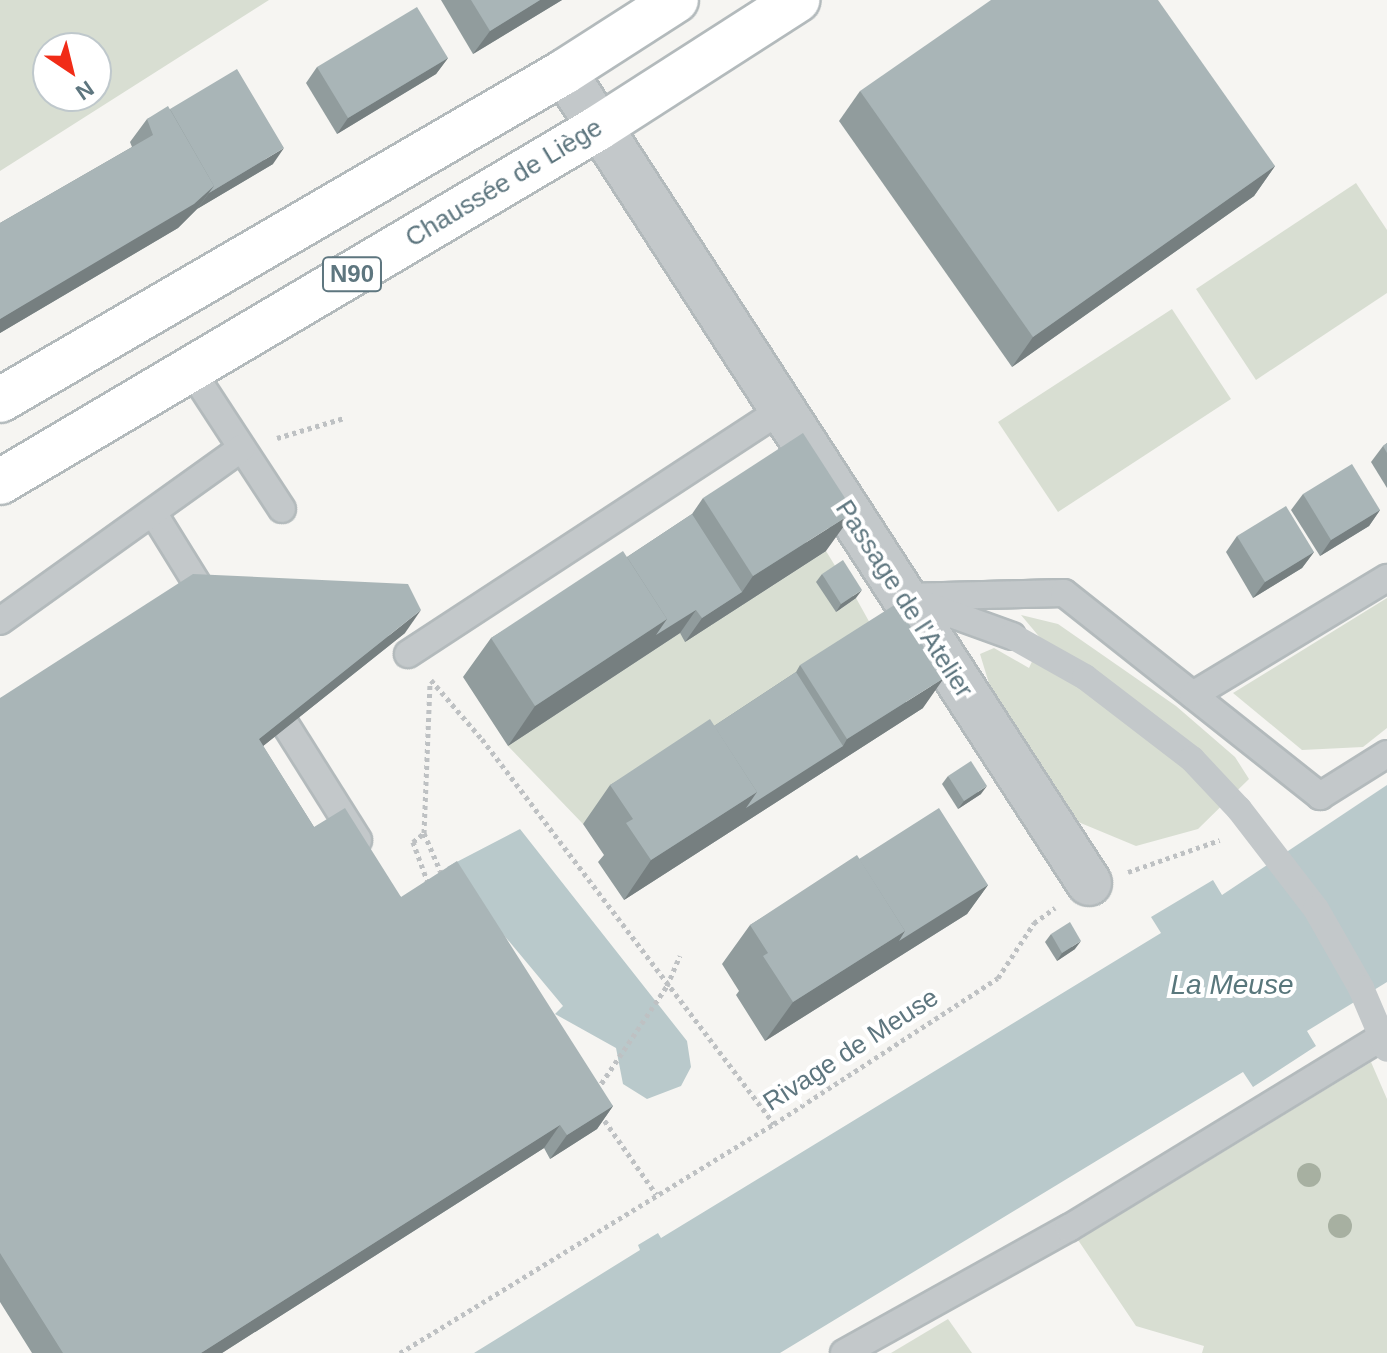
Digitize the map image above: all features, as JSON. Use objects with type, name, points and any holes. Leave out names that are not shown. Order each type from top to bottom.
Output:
[{"type":"main road","name":"N90","points":[[0,400],[564,72],[676,0]]},
{"type":"main road","name":"Chaussée de Liège","points":[[0,482],[598,128],[797,0]]},
{"type":"main road","name":"N90","points":[[0,415],[105,341]]},
{"type":"street","name":"Passage de l'Atelier","points":[[564,72],[1089,883]]},
{"type":"lane","points":[[191,370],[282,509]]},
{"type":"lane","points":[[408,654],[781,410]]},
{"type":"lane","points":[[0,621],[154,514],[242,448]]},
{"type":"lane","points":[[154,514],[229,634]]},
{"type":"lane","points":[[1193,695],[1387,578]]},
{"type":"lane","points":[[903,597],[1064,593],[1320,796],[1387,754]]},
{"type":"lane","points":[[903,597],[1012,636],[1109,695],[1192,759],[1239,809],[1316,909],[1361,988],[1387,1049]]},
{"type":"lane","points":[[254,673],[370,858]]},
{"type":"lane","points":[[844,1353],[1069,1228],[1387,1034]]},
{"type":"path","points":[[242,448],[344,418]]},
{"type":"path","points":[[408,654],[482,739],[774,1124]]},
{"type":"path","points":[[431,680],[424,833],[449,885]]},
{"type":"path","points":[[419,888],[429,882],[413,842],[424,833]]},
{"type":"path","name":"Rivage de Meuse","points":[[400,1353],[774,1124],[998,978],[1034,923],[1089,883],[1174,860],[1232,834]]},
{"type":"path","points":[[656,1194],[590,1100],[667,986],[680,956]]},
{"type":"shaded area","points":[[0,0],[269,0],[112,100],[112,32],[32,32],[32,112],[93,112],[0,171]]},
{"type":"shaded area","points":[[1356,183],[1387,230],[1387,293],[1256,380],[1196,289]]},
{"type":"shaded area","points":[[1172,309],[1231,399],[1058,512],[998,422]]},
{"type":"shaded area","points":[[826,551],[837,569],[836,612],[856,598],[876,634],[583,824],[508,746],[680,633],[686,641]]},
{"type":"shaded area","points":[[1387,598],[1387,728],[1363,747],[1302,750],[1233,693]]},
{"type":"shaded area","points":[[1021,615],[1058,624],[1176,706],[1235,757],[1249,779],[1198,829],[1136,846],[1071,819],[991,690],[980,654],[994,648],[1029,668],[1042,640]]},
{"type":"shaded area","points":[[1371,1062],[1387,1099],[1387,1353],[1202,1353],[1204,1346],[1136,1326],[1078,1240]]},
{"type":"shaded area","points":[[948,1319],[972,1353],[891,1353]]},
{"type":"water","name":"La Meuse","points":[[1387,785],[1387,982],[1307,1031],[1316,1046],[1253,1087],[1243,1072],[780,1353],[474,1353],[640,1250],[638,1245],[658,1233],[661,1238],[1161,933],[1151,917],[1213,880],[1222,895]]},
{"type":"water","points":[[520,829],[687,1041],[691,1067],[681,1086],[647,1099],[623,1084],[616,1048],[555,1014],[563,1006],[447,867]]},
{"type":"building","points":[[471,0],[540,0],[490,31]]},
{"type":"building","points":[[991,0],[1158,0],[1275,166],[1033,337],[860,91]]},
{"type":"building","points":[[417,7],[448,58],[348,118],[317,67]]},
{"type":"building","points":[[237,69],[284,148],[209,193],[214,186],[170,109]]},
{"type":"building","points":[[168,106],[214,186],[194,204],[0,319],[0,223],[153,135],[147,119]]},
{"type":"building","points":[[803,433],[854,512],[753,576],[703,498]]},
{"type":"building","points":[[1352,464],[1380,510],[1331,540],[1303,494]]},
{"type":"building","points":[[1286,506],[1314,552],[1265,582],[1237,536]]},
{"type":"building","points":[[692,514],[742,592],[702,618],[696,610],[656,635],[667,619],[627,557]]},
{"type":"building","points":[[623,551],[667,619],[535,706],[491,638]]},
{"type":"building","points":[[843,560],[862,590],[841,604],[822,574]]},
{"type":"building","points":[[193,574],[408,584],[421,610],[259,739],[314,827],[345,808],[401,897],[457,861],[613,1106],[567,1135],[560,1125],[201,1353],[63,1353],[0,1253],[0,698]]},
{"type":"building","points":[[896,604],[944,678],[847,739],[800,665]]},
{"type":"building","points":[[796,672],[843,746],[746,808],[757,792],[714,726]]},
{"type":"building","points":[[710,719],[757,792],[651,860],[626,823],[633,819],[610,785]]},
{"type":"building","points":[[971,761],[987,786],[964,801],[948,776]]},
{"type":"building","points":[[939,808],[988,885],[899,941],[905,931],[859,859]]},
{"type":"building","points":[[857,855],[905,931],[793,1002],[763,956],[768,953],[750,925]]},
{"type":"building","points":[[1070,922],[1081,941],[1062,953],[1051,934]]}]
